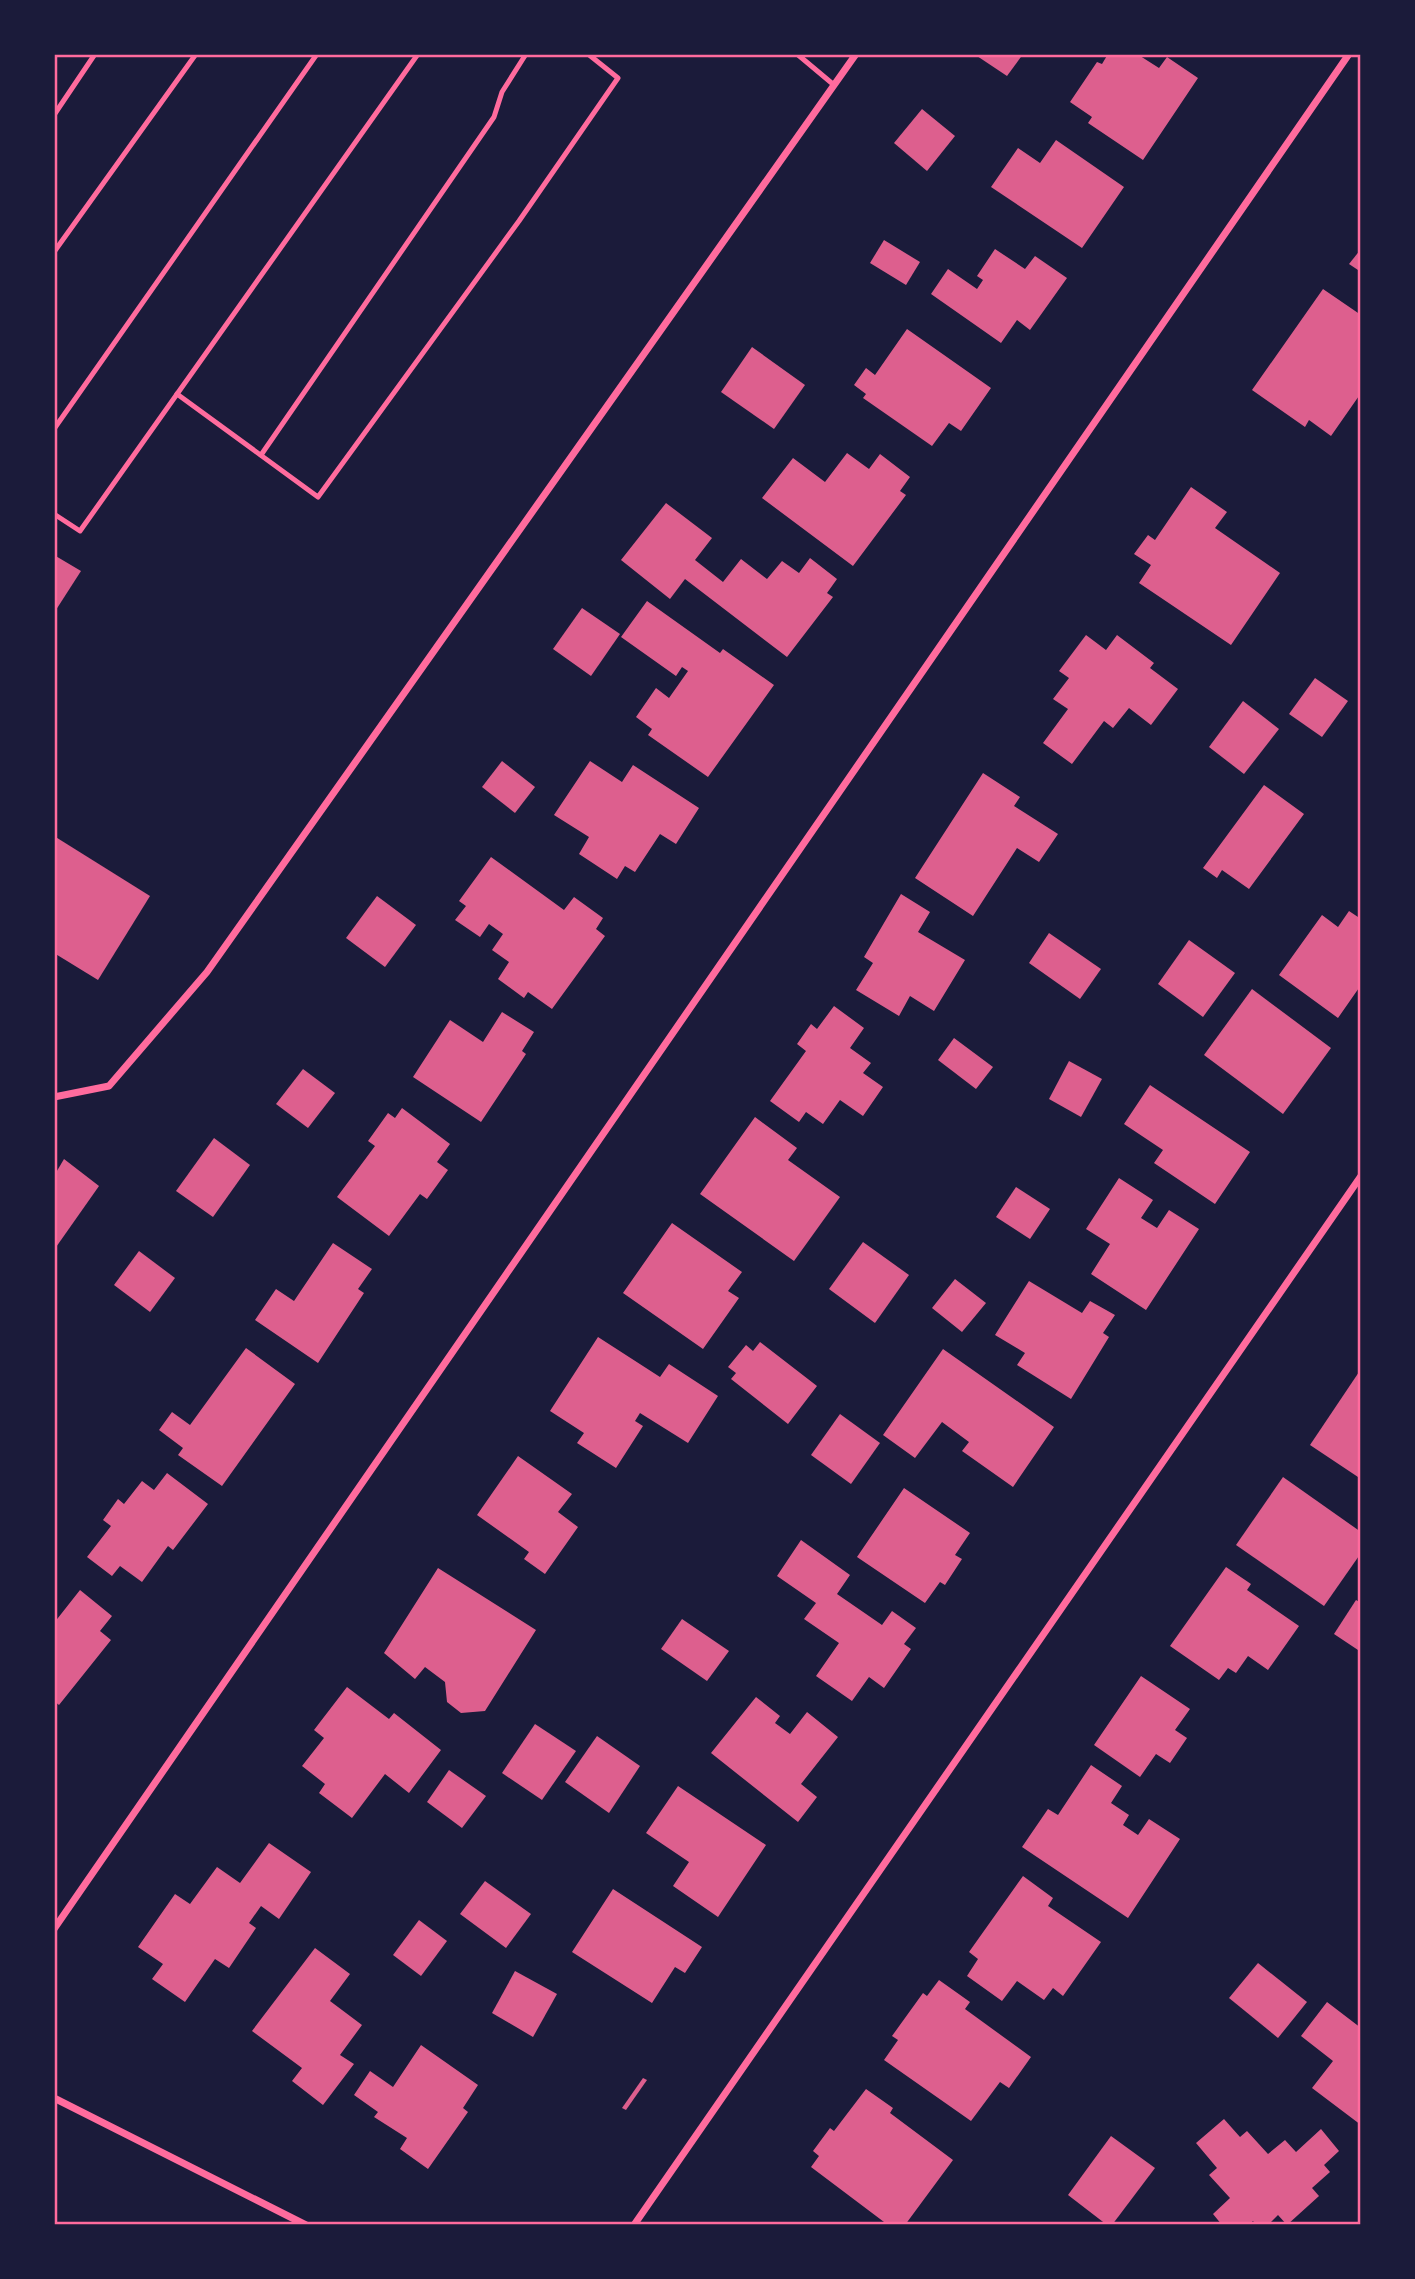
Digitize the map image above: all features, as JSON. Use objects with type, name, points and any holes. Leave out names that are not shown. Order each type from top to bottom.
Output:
[{"type":"street","points":[[54,1097],[109,1086],[207,972],[856,54]]},
{"type":"street","points":[[54,1929],[1349,54]]},
{"type":"street","points":[[634,2225],[1361,1176]]},
{"type":"street","points":[[54,2098],[306,2225]]},
{"type":"lane","points":[[54,116],[95,54]]},
{"type":"lane","points":[[54,252],[196,54]]},
{"type":"lane","points":[[54,429],[317,54]]},
{"type":"lane","points":[[54,514],[80,531],[418,54]]},
{"type":"lane","points":[[261,455],[494,117],[502,92],[526,54]]},
{"type":"lane","points":[[177,394],[318,497],[519,221],[618,78],[588,54]]},
{"type":"lane","points":[[797,54],[834,85]]},
{"type":"building","points":[[974,54],[1023,54],[1007,76]]},
{"type":"building","points":[[1108,54],[1137,54],[1159,68],[1167,57],[1198,78],[1143,160],[1088,123],[1092,117],[1070,102],[1097,62],[1102,64]]},
{"type":"building","points":[[922,109],[955,136],[927,171],[894,143]]},
{"type":"building","points":[[1056,140],[1124,187],[1082,248],[991,187],[1018,148],[1040,163]]},
{"type":"building","points":[[884,240],[920,262],[906,285],[870,263]]},
{"type":"building","points":[[995,249],[1025,269],[1035,256],[1067,278],[1030,330],[1017,320],[1001,343],[931,294],[948,269],[977,289],[983,280],[977,276]]},
{"type":"building","points":[[1361,249],[1361,272],[1349,264]]},
{"type":"building","points":[[1323,289],[1361,315],[1361,393],[1331,436],[1309,420],[1305,427],[1252,390]]},
{"type":"building","points":[[907,329],[991,388],[961,431],[949,423],[932,446],[863,398],[866,394],[854,385],[866,368],[875,375]]},
{"type":"building","points":[[752,347],[805,385],[774,429],[721,392]]},
{"type":"building","points":[[847,453],[869,469],[880,454],[910,477],[900,491],[906,495],[853,566],[762,498],[793,458],[825,482]]},
{"type":"building","points":[[1191,487],[1227,512],[1215,528],[1280,573],[1231,645],[1139,583],[1151,565],[1134,554],[1148,535],[1155,540]]},
{"type":"building","points":[[666,503],[712,538],[695,560],[723,582],[741,559],[767,579],[782,561],[799,573],[810,558],[837,579],[827,593],[833,597],[787,657],[685,579],[670,599],[621,560]]},
{"type":"building","points":[[54,555],[81,571],[54,613]]},
{"type":"building","points":[[647,601],[720,653],[723,649],[774,685],[708,777],[648,735],[652,729],[636,717],[656,688],[669,698],[688,671],[682,667],[676,676],[621,637]]},
{"type":"building","points":[[582,608],[620,634],[591,676],[553,649]]},
{"type":"building","points":[[1086,635],[1106,650],[1117,635],[1154,663],[1150,668],[1178,689],[1151,725],[1129,708],[1113,728],[1104,721],[1072,764],[1043,743],[1068,709],[1053,699],[1069,678],[1059,671]]},
{"type":"building","points":[[1315,678],[1348,701],[1322,737],[1289,714]]},
{"type":"building","points":[[1243,701],[1279,729],[1244,774],[1209,747]]},
{"type":"building","points":[[502,761],[535,787],[515,813],[482,787]]},
{"type":"building","points":[[590,761],[622,782],[633,765],[699,808],[676,844],[660,834],[635,872],[625,866],[617,879],[579,854],[589,837],[554,815]]},
{"type":"building","points":[[983,773],[1020,797],[1014,806],[1058,834],[1039,862],[1017,848],[973,916],[915,878]]},
{"type":"building","points":[[1264,785],[1304,814],[1249,889],[1222,870],[1217,878],[1203,868]]},
{"type":"building","points":[[54,836],[150,896],[98,980],[54,953]]},
{"type":"building","points":[[491,857],[564,910],[574,897],[603,918],[596,929],[605,936],[552,1009],[528,992],[524,998],[498,979],[509,962],[492,950],[503,934],[489,924],[480,937],[455,920],[466,906],[459,901]]},
{"type":"building","points":[[901,894],[930,912],[918,932],[965,960],[934,1011],[910,996],[899,1016],[856,990],[873,963],[864,957]]},
{"type":"building","points":[[377,896],[416,925],[385,967],[346,938]]},
{"type":"building","points":[[1349,911],[1361,919],[1361,985],[1338,1018],[1279,975],[1322,915],[1338,927]]},
{"type":"building","points":[[1049,933],[1101,969],[1080,999],[1029,963]]},
{"type":"building","points":[[1189,940],[1235,973],[1203,1017],[1158,984]]},
{"type":"building","points":[[1252,989],[1331,1048],[1283,1114],[1204,1055]]},
{"type":"building","points":[[834,1006],[864,1028],[850,1048],[871,1063],[863,1073],[883,1087],[863,1116],[840,1100],[823,1124],[806,1112],[799,1122],[770,1101],[806,1051],[797,1044],[811,1024],[817,1029]]},
{"type":"building","points":[[502,1012],[534,1032],[522,1051],[526,1054],[481,1122],[413,1077],[450,1020],[483,1042]]},
{"type":"building","points":[[954,1038],[993,1067],[976,1089],[938,1060]]},
{"type":"building","points":[[1069,1061],[1102,1079],[1081,1117],[1049,1099]]},
{"type":"building","points":[[303,1069],[335,1093],[308,1128],[276,1104]]},
{"type":"building","points":[[1150,1085],[1250,1152],[1215,1204],[1154,1163],[1163,1150],[1124,1124]]},
{"type":"building","points":[[402,1108],[450,1144],[437,1162],[448,1170],[427,1199],[420,1194],[389,1236],[337,1197],[375,1146],[368,1141],[388,1113],[395,1118]]},
{"type":"building","points":[[755,1117],[797,1148],[788,1160],[840,1197],[794,1261],[700,1194]]},
{"type":"building","points":[[214,1138],[250,1165],[213,1217],[176,1191]]},
{"type":"building","points":[[64,1159],[99,1186],[54,1250],[54,1176]]},
{"type":"building","points":[[1119,1178],[1153,1200],[1141,1218],[1157,1228],[1169,1210],[1199,1229],[1146,1310],[1091,1274],[1110,1244],[1086,1229]]},
{"type":"building","points":[[1016,1187],[1050,1209],[1030,1239],[996,1217]]},
{"type":"building","points":[[672,1223],[742,1272],[728,1291],[739,1298],[703,1349],[623,1293]]},
{"type":"building","points":[[863,1242],[909,1275],[875,1323],[829,1289]]},
{"type":"building","points":[[333,1243],[372,1269],[358,1289],[364,1293],[318,1363],[255,1320],[276,1289],[294,1301]]},
{"type":"building","points":[[139,1251],[175,1278],[150,1312],[114,1285]]},
{"type":"building","points":[[955,1279],[986,1303],[962,1332],[932,1308]]},
{"type":"building","points":[[1029,1281],[1082,1313],[1090,1301],[1115,1315],[1103,1333],[1109,1337],[1071,1399],[1017,1365],[1025,1353],[995,1335]]},
{"type":"building","points":[[598,1337],[660,1377],[669,1364],[718,1396],[688,1443],[640,1413],[635,1421],[643,1426],[616,1468],[577,1443],[584,1433],[550,1411]]},
{"type":"building","points":[[760,1342],[817,1386],[788,1424],[731,1379],[736,1373],[728,1367],[746,1345],[753,1351]]},
{"type":"building","points":[[246,1348],[295,1384],[222,1486],[178,1455],[183,1448],[159,1430],[172,1412],[190,1425]]},
{"type":"building","points":[[943,1349],[1054,1427],[1013,1487],[962,1451],[969,1442],[942,1422],[915,1458],[883,1435]]},
{"type":"building","points":[[1361,1369],[1361,1479],[1310,1445]]},
{"type":"building","points":[[840,1414],[880,1443],[851,1484],[811,1455]]},
{"type":"building","points":[[518,1456],[572,1494],[558,1512],[578,1527],[545,1574],[524,1559],[529,1552],[477,1515]]},
{"type":"building","points":[[167,1473],[208,1504],[173,1550],[168,1546],[142,1582],[120,1566],[112,1576],[87,1557],[111,1526],[103,1520],[118,1499],[124,1504],[142,1481],[154,1490]]},
{"type":"building","points":[[1283,1477],[1361,1532],[1361,1553],[1324,1606],[1236,1545]]},
{"type":"building","points":[[904,1488],[970,1533],[955,1555],[962,1559],[945,1585],[940,1582],[925,1603],[857,1557]]},
{"type":"building","points":[[801,1540],[850,1575],[837,1594],[882,1625],[892,1611],[916,1628],[904,1644],[911,1649],[884,1688],[869,1677],[852,1701],[816,1676],[839,1643],[804,1619],[816,1603],[777,1576]]},
{"type":"building","points":[[1226,1567],[1251,1584],[1247,1590],[1299,1626],[1268,1670],[1248,1656],[1236,1673],[1228,1668],[1219,1680],[1170,1646]]},
{"type":"building","points":[[438,1568],[536,1630],[485,1711],[461,1713],[447,1702],[445,1682],[425,1667],[415,1679],[384,1653]]},
{"type":"building","points":[[80,1590],[112,1616],[100,1631],[111,1640],[59,1705],[54,1701],[54,1623]]},
{"type":"building","points":[[1356,1600],[1361,1603],[1361,1652],[1334,1634]]},
{"type":"building","points":[[682,1619],[729,1651],[707,1681],[661,1649]]},
{"type":"building","points":[[1141,1676],[1190,1709],[1175,1730],[1187,1738],[1170,1763],[1156,1754],[1140,1777],[1094,1745]]},
{"type":"building","points":[[347,1687],[389,1719],[394,1713],[441,1750],[409,1793],[385,1774],[352,1818],[319,1793],[325,1784],[302,1766],[324,1738],[314,1730]]},
{"type":"building","points":[[756,1697],[780,1716],[775,1723],[790,1734],[807,1712],[838,1737],[801,1784],[817,1797],[798,1822],[711,1753]]},
{"type":"building","points":[[535,1724],[576,1751],[542,1800],[502,1773]]},
{"type":"building","points":[[597,1736],[640,1766],[609,1813],[565,1782]]},
{"type":"building","points":[[1091,1765],[1122,1786],[1111,1803],[1129,1815],[1123,1825],[1138,1835],[1149,1819],[1180,1839],[1128,1918],[1022,1847],[1048,1809],[1058,1815]]},
{"type":"building","points":[[449,1770],[486,1796],[462,1828],[427,1802]]},
{"type":"building","points":[[678,1786],[766,1845],[718,1917],[673,1886],[689,1862],[646,1833]]},
{"type":"building","points":[[269,1843],[311,1872],[279,1919],[261,1906],[249,1923],[256,1928],[229,1968],[215,1959],[185,2002],[152,1979],[163,1964],[138,1947],[175,1894],[190,1904],[217,1867],[240,1883]]},
{"type":"building","points":[[1023,1876],[1053,1898],[1048,1906],[1101,1942],[1063,1996],[1053,1988],[1044,2000],[1017,1981],[1002,2001],[967,1976],[978,1959],[969,1952]]},
{"type":"building","points":[[485,1881],[531,1914],[506,1948],[460,1914]]},
{"type":"building","points":[[613,1889],[702,1947],[685,1973],[675,1967],[652,2003],[572,1952]]},
{"type":"building","points":[[419,1920],[447,1941],[421,1976],[393,1955]]},
{"type":"building","points":[[315,1948],[350,1974],[330,2001],[362,2025],[340,2055],[354,2064],[323,2105],[292,2081],[302,2068],[252,2031]]},
{"type":"building","points":[[1258,1963],[1307,2002],[1278,2038],[1229,1998]]},
{"type":"building","points":[[515,1971],[557,1994],[533,2037],[492,2013]]},
{"type":"building","points":[[939,1980],[970,2002],[965,2009],[1031,2057],[1009,2088],[1000,2082],[971,2121],[884,2060],[898,2040],[892,2036],[923,1993],[927,1996]]},
{"type":"building","points":[[1327,2002],[1361,2028],[1361,2125],[1312,2088],[1333,2061],[1301,2036]]},
{"type":"building","points":[[421,2045],[478,2085],[463,2108],[468,2112],[428,2169],[400,2149],[407,2138],[374,2117],[378,2112],[354,2095],[370,2071],[393,2087]]},
{"type":"building","points":[[643,2078],[647,2080],[626,2110],[622,2108]]},
{"type":"building","points":[[866,2089],[893,2108],[890,2113],[953,2160],[905,2225],[888,2225],[811,2167],[819,2156],[813,2151],[830,2128],[834,2131]]},
{"type":"building","points":[[1224,2119],[1240,2137],[1247,2131],[1268,2154],[1285,2140],[1296,2152],[1321,2129],[1339,2151],[1324,2165],[1330,2172],[1312,2188],[1319,2196],[1287,2225],[1278,2215],[1268,2225],[1256,2225],[1253,2221],[1249,2225],[1222,2225],[1213,2214],[1230,2198],[1209,2175],[1217,2168],[1196,2143]]},
{"type":"building","points":[[1111,2136],[1155,2168],[1112,2225],[1107,2225],[1068,2195]]}]
